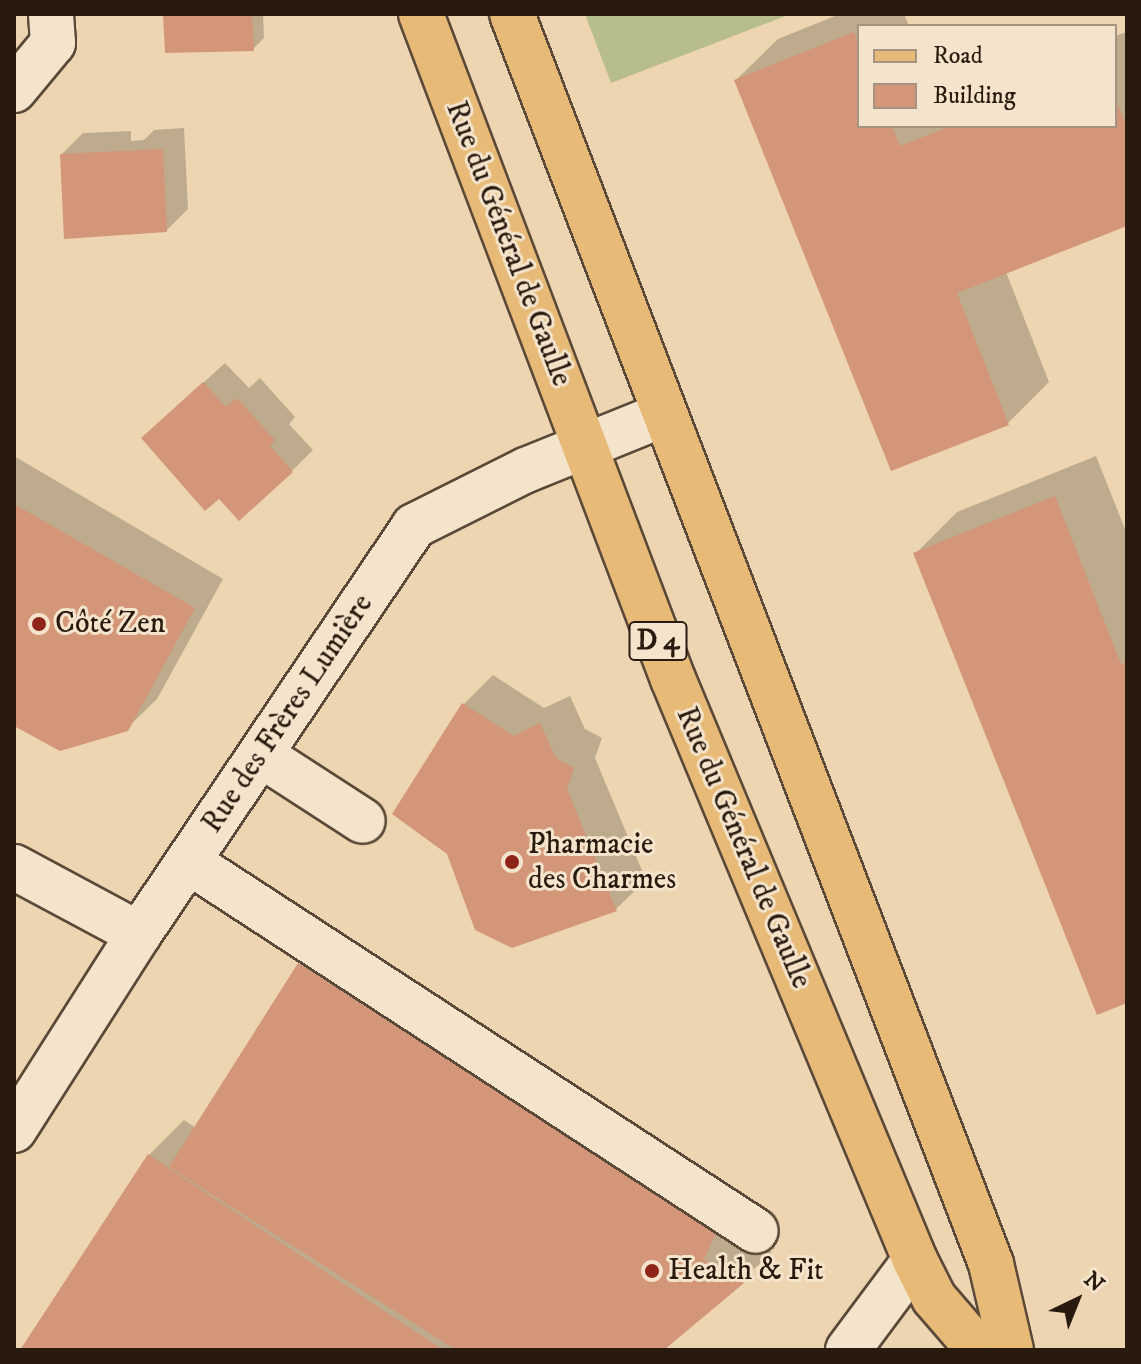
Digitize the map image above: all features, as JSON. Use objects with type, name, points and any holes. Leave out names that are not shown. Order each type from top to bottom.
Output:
[{"type":"main road","name":"Rue du Général de Gaulle","points":[[421,14],[673,679],[915,1260],[934,1298],[979,1350]]},
{"type":"main road","points":[[512,14],[662,415],[991,1264],[1011,1350]]},
{"type":"street","points":[[14,90],[53,43],[51,14]]},
{"type":"street","name":"Rue des Frères Lumière","points":[[14,1130],[139,934],[414,526],[583,446],[662,415]]},
{"type":"street","points":[[261,755],[363,821]]},
{"type":"street","points":[[189,862],[756,1231]]},
{"type":"street","points":[[14,867],[139,934]]},
{"type":"street","points":[[848,1350],[915,1260]]},
{"type":"green space","points":[[585,14],[791,14],[611,83]]},
{"type":"building","points":[[163,14],[252,14],[254,51],[165,53]]},
{"type":"building","points":[[854,32],[857,40],[857,128],[893,128],[900,146],[945,128],[1117,128],[1117,103],[1127,127],[1127,226],[957,293],[1009,425],[891,471],[734,80]]},
{"type":"building","points":[[163,149],[167,232],[64,239],[60,154]]},
{"type":"building","points":[[203,382],[226,407],[237,398],[275,440],[270,446],[293,472],[239,521],[219,499],[205,511],[141,438]]},
{"type":"building","points":[[1055,496],[1121,664],[1127,662],[1127,1003],[1097,1015],[913,553]]},
{"type":"building","points":[[14,504],[195,608],[128,731],[60,751],[14,726]]},
{"type":"building","points":[[462,703],[514,736],[540,723],[556,758],[574,768],[567,789],[617,911],[512,948],[475,930],[447,854],[392,814]]},
{"type":"building","points":[[298,963],[716,1233],[704,1259],[744,1283],[664,1350],[456,1350],[169,1167]]},
{"type":"building","points":[[148,1154],[170,1169],[443,1350],[20,1350]]},
{"type":"place","name":"Côté Zen","points":[[39,624]]},
{"type":"place","name":"Pharmacie des Charmes","points":[[512,862]]},
{"type":"place","name":"Health & Fit","points":[[652,1271]]}]
